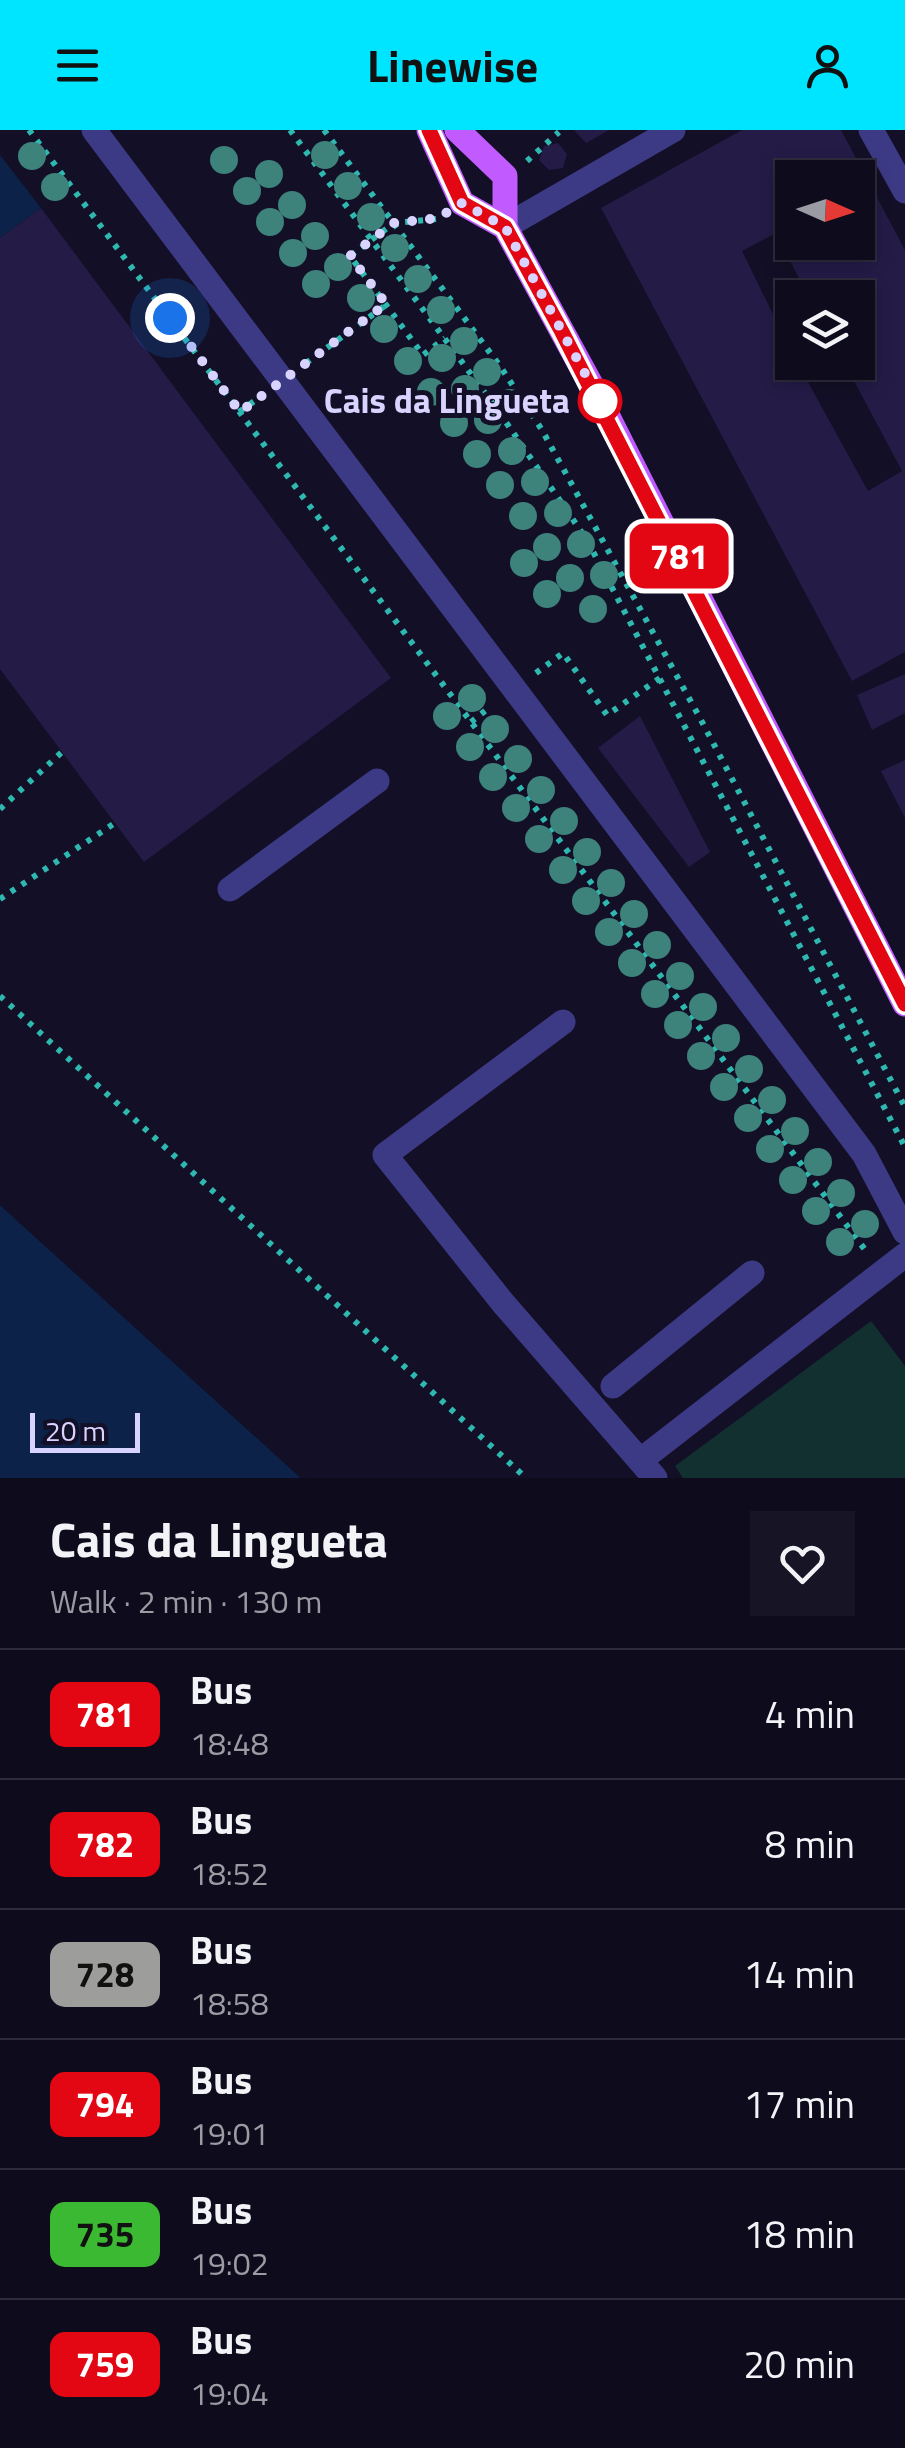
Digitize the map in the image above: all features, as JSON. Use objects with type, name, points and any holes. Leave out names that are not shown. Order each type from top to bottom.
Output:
[{"type":"main road","points":[[429,130],[462,203],[505,227]]},
{"type":"main road","points":[[457,130],[505,176],[505,227],[600,401],[905,1004]]},
{"type":"street","points":[[94,130],[864,1154],[905,1232]]},
{"type":"street","points":[[505,227],[673,130]]},
{"type":"street","points":[[871,130],[905,191]]},
{"type":"street","points":[[230,889],[377,781]]},
{"type":"street","points":[[563,1022],[385,1156],[503,1303],[648,1469],[905,1256]]},
{"type":"street","points":[[612,1386],[752,1273]]},
{"type":"path","points":[[29,130],[882,1273]]},
{"type":"path","points":[[290,130],[445,338],[587,540],[905,1148]]},
{"type":"path","points":[[324,130],[500,366],[542,430],[701,720],[905,1107]]},
{"type":"path","points":[[505,176],[534,156],[558,132]]},
{"type":"path","points":[[445,338],[423,354],[350,256],[394,223],[438,218],[462,203]]},
{"type":"path","points":[[240,412],[386,304]]},
{"type":"path","points":[[470,722],[562,654],[606,715],[660,678]]},
{"type":"path","points":[[0,809],[62,752]]},
{"type":"path","points":[[0,899],[116,823]]},
{"type":"path","points":[[0,996],[526,1478]]},
{"type":"green space","points":[[871,1321],[905,1366],[905,1478],[683,1478],[675,1466]]},
{"type":"water","points":[[0,155],[41,208],[0,238]]},
{"type":"water","points":[[0,1205],[301,1478],[0,1478]]},
{"type":"pier","points":[[0,1200],[306,1478],[301,1478],[0,1205]]},
{"type":"building","points":[[574,130],[609,130],[586,143]]},
{"type":"building","points":[[742,130],[841,130],[857,160],[775,160],[775,234],[742,251],[775,318],[775,380],[807,380],[868,491],[902,471],[854,380],[875,380],[875,280],[800,280],[790,260],[875,260],[875,194],[905,250],[905,652],[852,681],[601,208]]},
{"type":"building","points":[[558,143],[567,154],[563,168],[549,170],[539,160],[544,146]]},
{"type":"building","points":[[41,208],[391,678],[144,862],[0,669],[0,238]]},
{"type":"building","points":[[905,674],[905,713],[872,730],[857,695]]},
{"type":"building","points":[[640,716],[710,852],[689,867],[598,748]]},
{"type":"building","points":[[905,760],[905,818],[881,771]]},
{"type":"bus line","name":"781","points":[[429,130],[462,203],[505,227],[616,434],[905,1004]]},
{"type":"place","name":"Cais da Lingueta","points":[[600,401]]},
{"type":"route","points":[[170,318],[240,412],[386,304],[350,256],[394,223],[438,218],[462,203],[505,227],[600,401]]}]
